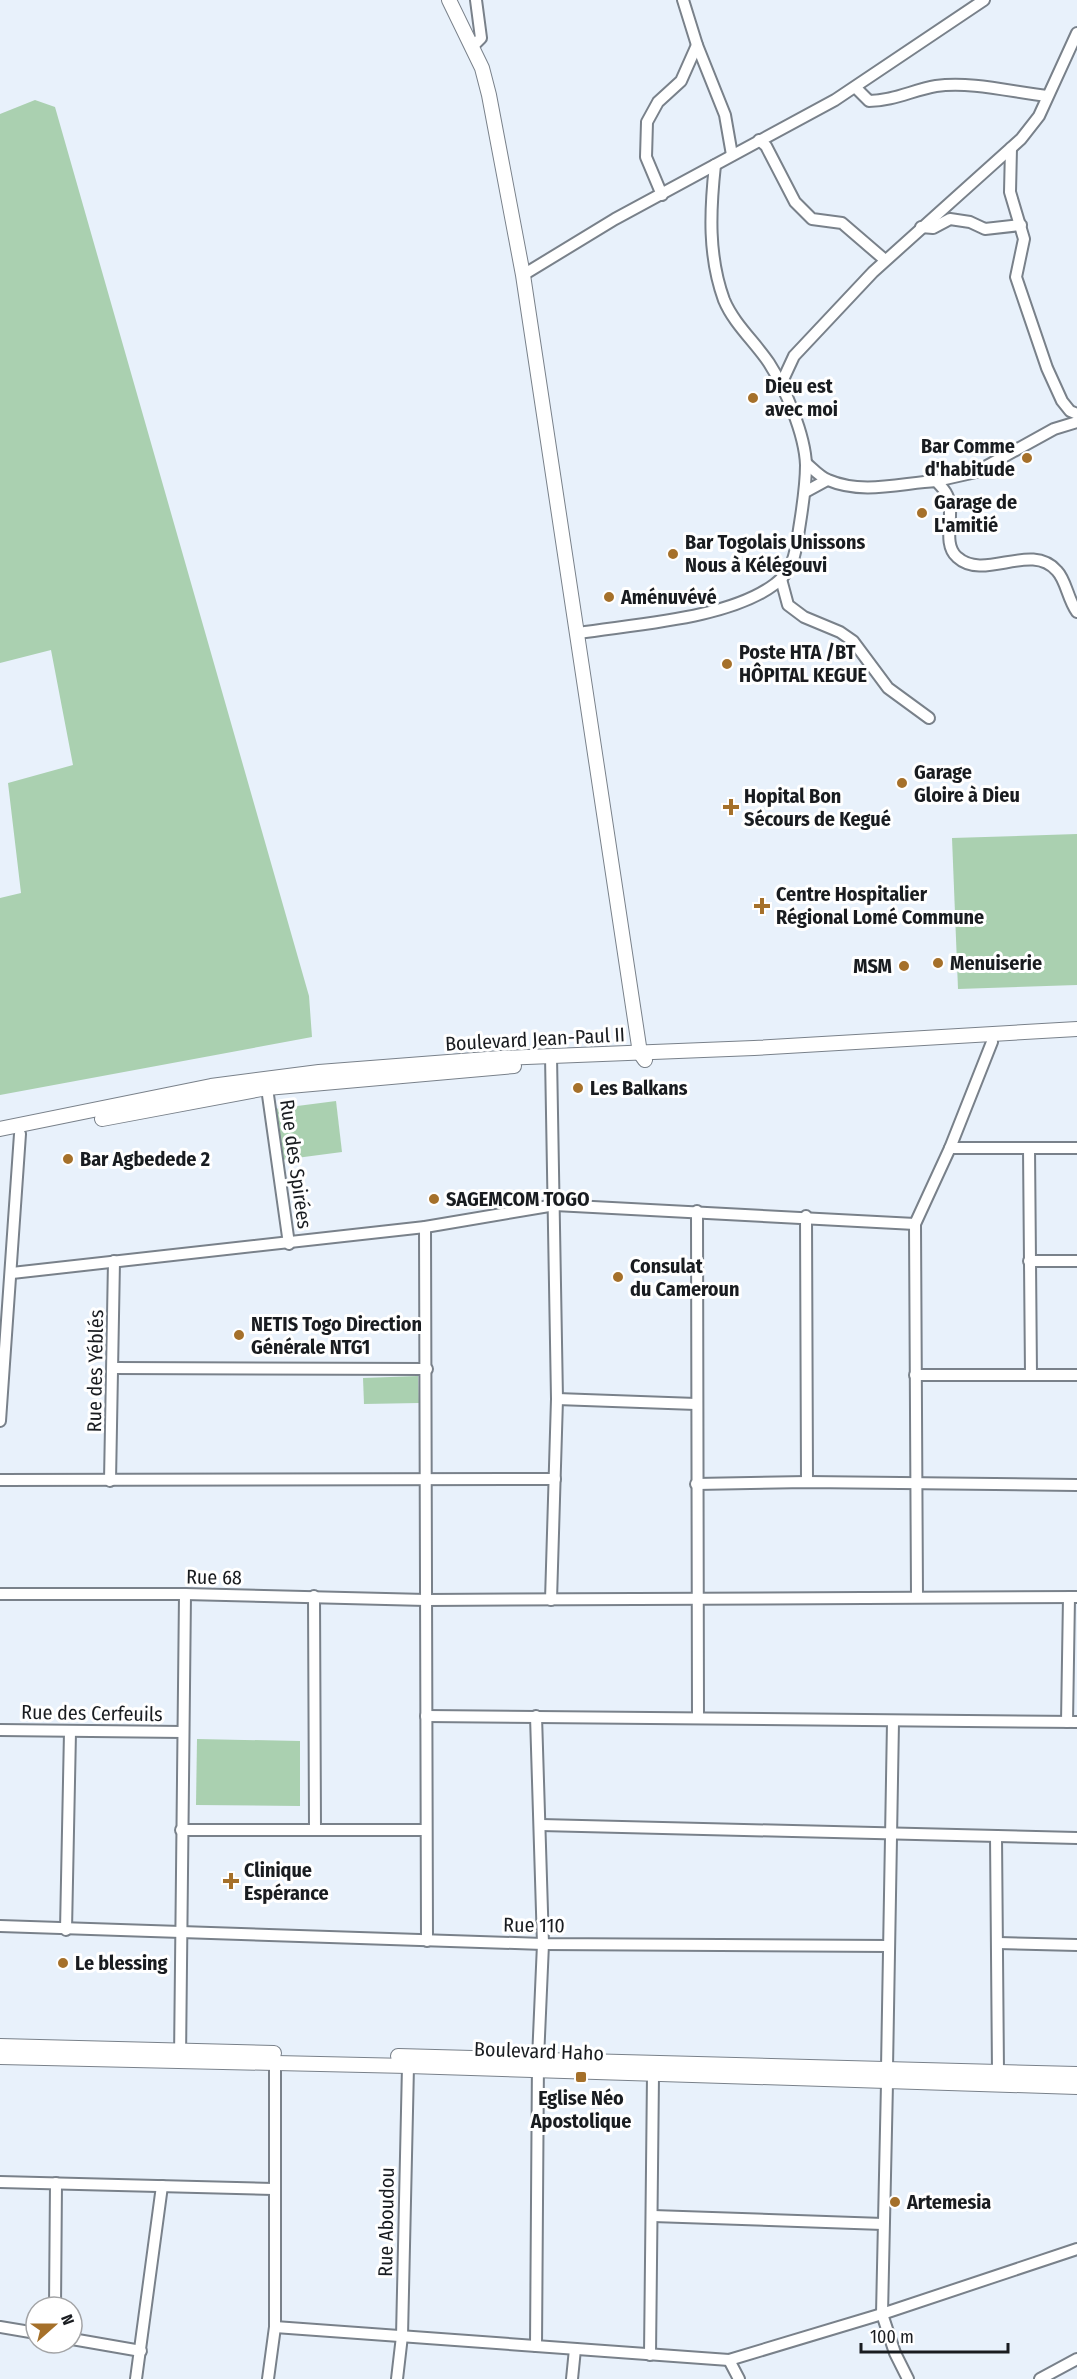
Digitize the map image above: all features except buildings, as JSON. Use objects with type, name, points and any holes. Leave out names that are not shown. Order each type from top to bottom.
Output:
[{"type":"main road","points":[[449,0],[472,46],[489,96],[523,275],[642,1057]]},
{"type":"main road","name":"Boulevard Jean-Paul II","points":[[642,1057],[1077,1029]]},
{"type":"main road","name":"Boulevard Jean-Paul II","points":[[0,1129],[211,1086],[319,1072],[1077,1037]]},
{"type":"main road","name":"Boulevard Jean-Paul II","points":[[0,1138],[267,1088],[551,1060]]},
{"type":"main road","name":"Boulevard Haho","points":[[0,2046],[179,2055],[538,2065],[653,2074],[886,2083],[1077,2087]]},
{"type":"main road","name":"Boulevard Haho","points":[[0,2057],[179,2055],[275,2062],[408,2066],[887,2068],[1077,2074]]},
{"type":"street","points":[[472,46],[481,38],[476,0]]},
{"type":"street","points":[[683,0],[697,45],[725,115],[732,156]]},
{"type":"street","points":[[523,275],[615,219],[759,140],[798,122],[856,88],[984,0]]},
{"type":"street","points":[[781,384],[794,356],[807,341],[885,260],[1011,148],[1039,116],[1077,33]]},
{"type":"street","points":[[662,195],[646,157],[647,122],[658,102],[681,81],[697,45]]},
{"type":"street","points":[[856,88],[869,100],[884,101],[937,86],[962,86],[1047,96]]},
{"type":"street","points":[[759,140],[766,146],[795,202],[812,219],[842,224],[885,260]]},
{"type":"street","points":[[1011,148],[1010,192],[1024,239],[1016,277],[1047,368],[1062,401],[1070,411],[1077,414]]},
{"type":"street","points":[[579,633],[727,607],[749,599],[781,579],[789,572],[795,556],[805,492],[806,463],[801,438],[781,384],[731,313],[718,280],[711,240],[715,165]]},
{"type":"street","points":[[921,228],[933,228],[950,219],[970,222],[985,229],[1021,225]]},
{"type":"street","points":[[806,463],[827,480],[864,487],[896,487],[936,481],[976,472],[1054,429],[1077,422]]},
{"type":"street","points":[[805,492],[827,480]]},
{"type":"street","points":[[936,481],[947,493],[950,503],[950,546],[954,555],[974,566],[1028,559],[1050,565],[1059,572],[1077,612]]},
{"type":"street","points":[[781,579],[788,605],[804,617],[840,632],[853,641],[888,688],[929,718]]},
{"type":"street","points":[[917,1597],[915,1224],[950,1148],[992,1042]]},
{"type":"street","points":[[551,1060],[557,1399],[551,1600]]},
{"type":"street","name":"Rue des Spirées","points":[[267,1088],[289,1244]]},
{"type":"street","points":[[0,1421],[20,1134]]},
{"type":"street","points":[[950,1148],[1077,1148]]},
{"type":"street","points":[[1029,1148],[1031,1375]]},
{"type":"street","points":[[12,1274],[425,1227],[555,1205],[806,1216],[915,1224]]},
{"type":"street","points":[[696,1211],[698,1718]]},
{"type":"street","points":[[806,1216],[807,1482]]},
{"type":"street","points":[[425,1227],[428,1479],[425,1830],[427,1941]]},
{"type":"street","name":"Rue des Yéblés","points":[[110,1481],[114,1261]]},
{"type":"street","points":[[1029,1261],[1077,1261]]},
{"type":"street","points":[[113,1368],[427,1369]]},
{"type":"street","points":[[915,1375],[1077,1376]]},
{"type":"street","points":[[557,1399],[696,1404]]},
{"type":"street","points":[[0,1480],[555,1479]]},
{"type":"street","points":[[696,1484],[807,1482],[1077,1485]]},
{"type":"street","name":"Rue 68","points":[[0,1594],[185,1594],[426,1600],[1073,1597]]},
{"type":"street","points":[[179,2055],[185,1594]]},
{"type":"street","points":[[314,1596],[315,1830]]},
{"type":"street","points":[[426,1716],[1072,1722],[1073,1597]]},
{"type":"street","points":[[536,1716],[543,1944],[538,2065],[536,2346]]},
{"type":"street","points":[[887,2068],[893,1722]]},
{"type":"street","name":"Rue des Cerfeuils","points":[[0,1730],[183,1732]]},
{"type":"street","points":[[66,1930],[70,1732]]},
{"type":"street","points":[[541,1825],[1077,1838]]},
{"type":"street","points":[[181,1830],[425,1830]]},
{"type":"street","points":[[996,1836],[998,2072]]},
{"type":"street","name":"Rue 110","points":[[0,1926],[179,1934],[543,1944],[889,1946]]},
{"type":"street","points":[[998,1943],[1077,1945]]},
{"type":"street","points":[[268,2379],[275,2327],[273,2189],[275,2062]]},
{"type":"street","name":"Rue Aboudou","points":[[397,2379],[402,2336],[408,2066]]},
{"type":"street","points":[[650,2355],[653,2074]]},
{"type":"street","points":[[886,2083],[882,2314],[895,2353],[908,2379]]},
{"type":"street","points":[[0,2182],[273,2189]]},
{"type":"street","points":[[55,2295],[56,2183]]},
{"type":"street","points":[[136,2379],[162,2186]]},
{"type":"street","points":[[653,2216],[883,2224]]},
{"type":"street","points":[[275,2327],[729,2360],[882,2314],[1077,2249]]},
{"type":"street","points":[[0,2327],[24,2331]]},
{"type":"street","points":[[84,2341],[141,2351]]},
{"type":"street","points":[[572,2379],[575,2349]]},
{"type":"street","points":[[1040,2379],[1077,2359]]},
{"type":"street","points":[[729,2360],[739,2379]]},
{"type":"green space","points":[[35,100],[55,107],[309,996],[312,1037],[0,1095],[0,898],[21,893],[8,783],[73,765],[51,650],[0,663],[0,114]]},
{"type":"green space","points":[[1077,834],[1077,985],[958,989],[952,838]]},
{"type":"green space","points":[[336,1101],[342,1152],[281,1160],[274,1109]]},
{"type":"green space","points":[[418,1376],[419,1403],[364,1404],[363,1378]]},
{"type":"green space","points":[[197,1739],[300,1741],[300,1806],[196,1805]]},
{"type":"place","name":"Dieu est avec moi","points":[[753,398]]},
{"type":"place","name":"Bar Comme d'habitude","points":[[1027,458]]},
{"type":"place","name":"Garage de L'amitié","points":[[922,513]]},
{"type":"place","name":"Bar Togolais Unissons Nous à Kélégouvi","points":[[673,554]]},
{"type":"place","name":"Aménuvévé","points":[[609,597]]},
{"type":"place","name":"Poste HTA /BT HÔPITAL KEGUE","points":[[727,664]]},
{"type":"place","name":"Garage Gloire à Dieu","points":[[902,783]]},
{"type":"place","name":"Hopital Bon Sécours de Kegué","points":[[731,807]]},
{"type":"place","name":"Centre Hospitalier Régional Lomé Commune","points":[[762,906]]},
{"type":"place","name":"Menuiserie","points":[[938,963]]},
{"type":"place","name":"MSM","points":[[904,966]]},
{"type":"place","name":"Les Balkans","points":[[578,1088]]},
{"type":"place","name":"Bar Agbedede 2","points":[[68,1159]]},
{"type":"place","name":"SAGEMCOM TOGO","points":[[434,1199]]},
{"type":"place","name":"Consulat du Cameroun","points":[[618,1277]]},
{"type":"place","name":"NETIS Togo Direction Générale NTG1","points":[[239,1335]]},
{"type":"place","name":"Clinique Espérance","points":[[231,1881]]},
{"type":"place","name":"Le blessing","points":[[63,1963]]},
{"type":"place","name":"Eglise Néo Apostolique","points":[[581,2077]]},
{"type":"place","name":"Artemesia","points":[[895,2202]]}]
